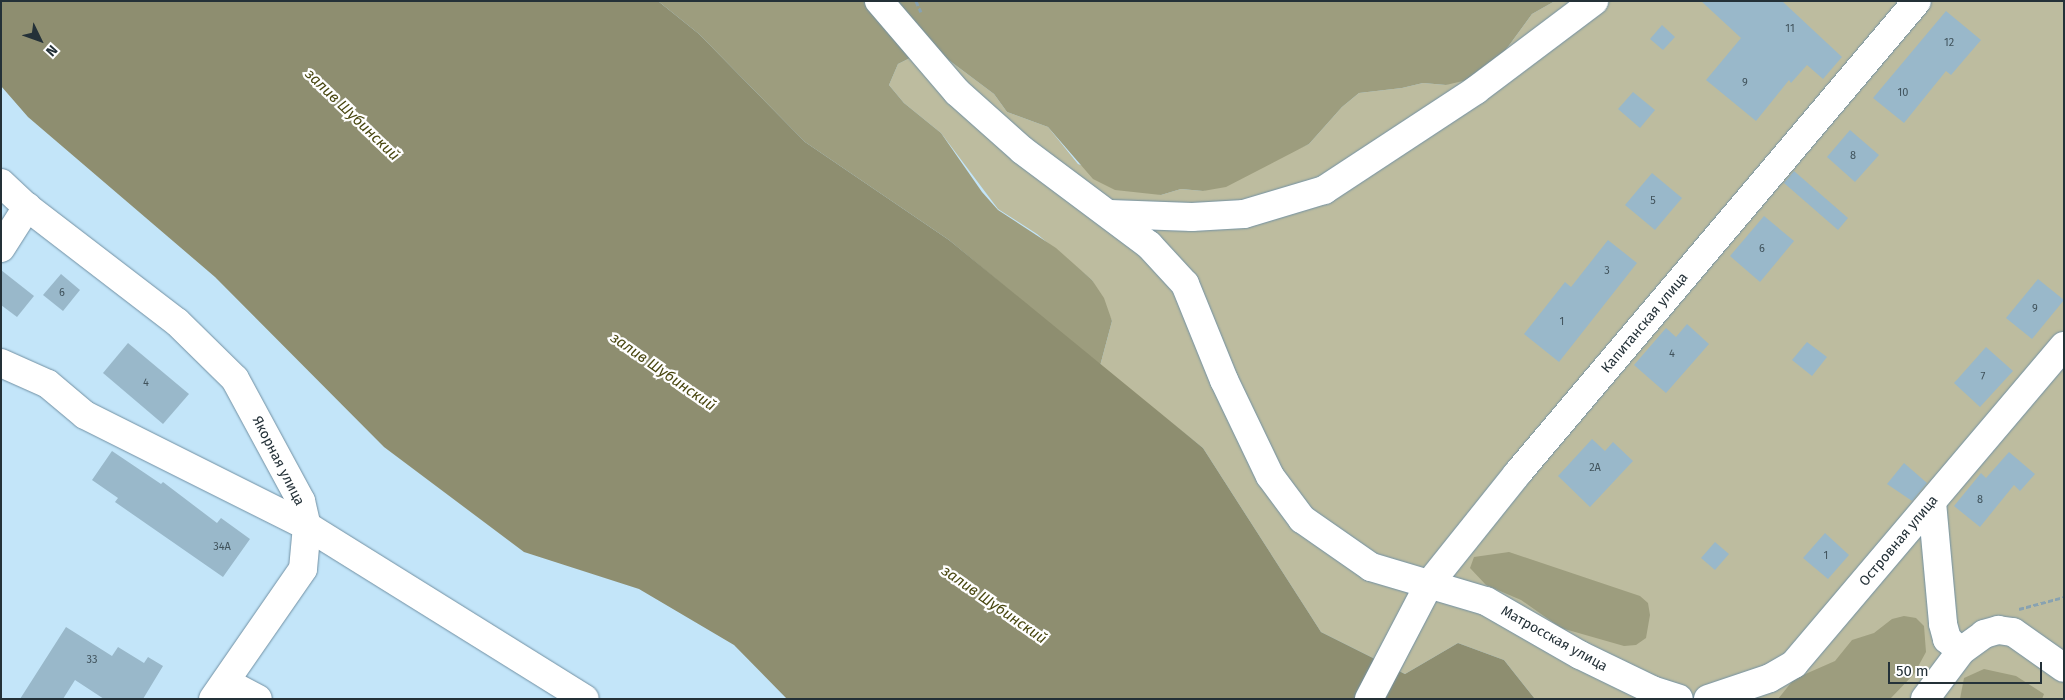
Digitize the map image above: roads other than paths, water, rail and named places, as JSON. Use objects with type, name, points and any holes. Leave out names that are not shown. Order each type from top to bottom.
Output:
[{"type":"street","name":"Матросская улица","points":[[879,1],[957,92],[1022,150],[1149,245],[1185,284],[1224,380],[1270,476],[1302,519],[1371,567],[1486,601],[1580,655],[1652,690],[1679,699]]},
{"type":"street","points":[[1110,214],[1192,217],[1244,214],[1324,190],[1476,90],[1594,1]]},
{"type":"street","name":"Капитанская улица","points":[[1369,699],[1389,656],[1429,584],[1517,474],[1917,1]]},
{"type":"street","name":"Якорная улица","points":[[1,183],[27,207],[177,322],[235,379],[301,501],[307,526],[303,570],[220,691]]},
{"type":"street","points":[[1,248],[27,207]]},
{"type":"street","name":"Островная улица","points":[[1708,699],[1762,681],[1794,664],[2064,346]]},
{"type":"street","points":[[1,363],[48,384],[93,419],[307,526],[585,699]]},
{"type":"street","points":[[1932,502],[1943,624],[1948,639],[1961,652]]},
{"type":"street","points":[[1925,699],[1961,652],[1984,634],[1998,630],[2013,632],[2064,668]]},
{"type":"street","points":[[220,691],[258,699]]},
{"type":"water","name":"залив Шубинский","points":[[1,1],[658,1],[699,34],[805,142],[949,240],[1203,448],[1321,632],[1405,674],[1458,643],[1504,660],[1535,699],[787,699],[734,645],[639,589],[524,552],[384,447],[215,277],[28,117],[1,86]]}]
